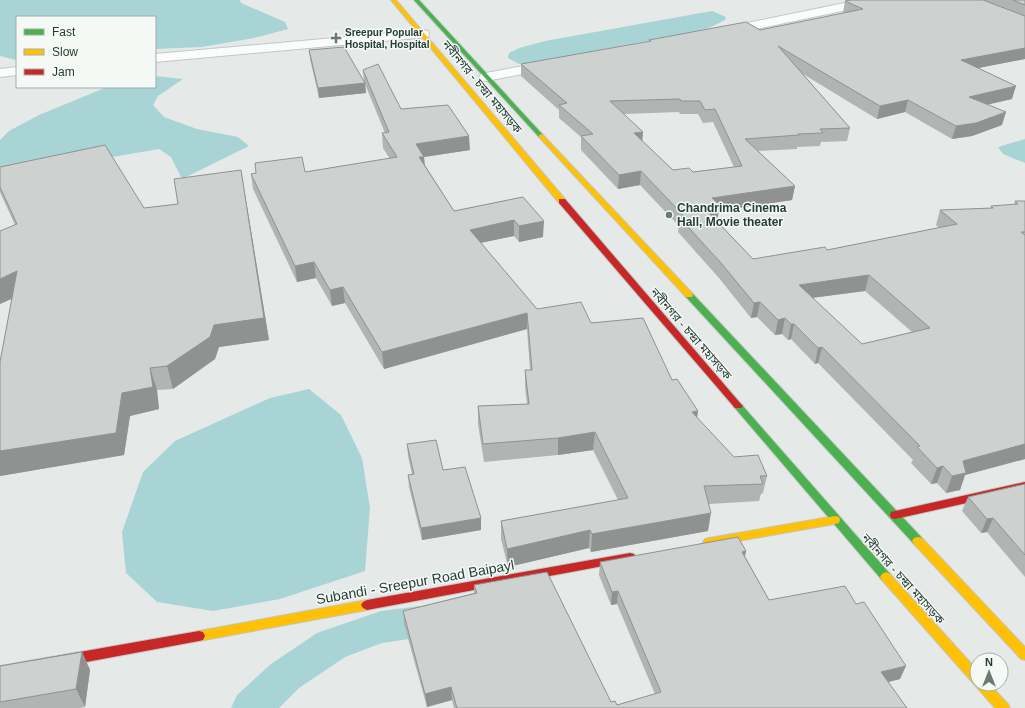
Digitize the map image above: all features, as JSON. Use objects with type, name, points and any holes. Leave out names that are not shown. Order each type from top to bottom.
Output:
[{"type":"main road","name":"নবীনগর - চন্দ্রা মহাসড়ক","points":[[393,0],[565,205],[834,520],[969,670]]},
{"type":"main road","name":"নবীনগর - চন্দ্রা মহাসড়ক","points":[[416,0],[1025,655]]},
{"type":"main road","points":[[895,514],[1025,486]]},
{"type":"main road","points":[[702,544],[834,520]]},
{"type":"main road","name":"Subandi - Sreepur Road Baipayl","points":[[0,672],[639,555]]},
{"type":"main road","points":[[988,692],[1003,708]]},
{"type":"street","points":[[712,34],[876,0]]},
{"type":"street","points":[[156,58],[423,34]]},
{"type":"street","points":[[486,77],[564,62]]},
{"type":"street","points":[[0,72],[16,71]]},
{"type":"water","points":[[0,0],[240,0],[241,3],[285,22],[288,29],[254,38],[202,47],[156,49],[156,16],[16,16],[16,60],[0,56]]},
{"type":"water","points":[[712,11],[726,17],[725,20],[711,27],[695,32],[529,63],[519,64],[508,58],[509,53],[519,48],[545,41]]},
{"type":"water","points":[[156,76],[183,79],[158,96],[153,105],[164,117],[197,129],[238,137],[249,146],[182,179],[171,157],[159,149],[101,159],[0,184],[0,140],[9,131],[39,115],[105,88],[156,88]]},
{"type":"water","points":[[1025,139],[1025,163],[1003,154],[998,147]]},
{"type":"water","points":[[309,389],[341,415],[362,458],[370,508],[365,571],[280,599],[213,611],[157,602],[126,573],[122,532],[143,472],[175,441],[270,398]]},
{"type":"building","points":[[983,0],[1025,16],[1025,48],[961,60],[1016,86],[969,97],[1006,112],[976,123],[956,126],[908,100],[880,106],[778,46],[850,128],[820,129],[823,133],[745,139],[795,186],[712,198],[720,205],[704,208],[753,259],[825,247],[827,250],[957,224],[940,210],[993,208],[991,206],[1018,204],[1015,201],[1025,201],[1025,232],[1021,232],[1025,235],[1025,444],[963,461],[966,473],[952,476],[943,466],[937,468],[917,447],[920,446],[822,347],[818,348],[794,324],[791,324],[785,318],[778,320],[760,302],[754,303],[721,263],[680,218],[685,217],[641,171],[619,175],[581,136],[593,134],[559,105],[567,103],[521,64],[651,41],[649,40],[746,22],[760,30],[863,9],[845,1]],"holes":[[[680,99],[681,101],[700,101],[705,110],[715,109],[742,166],[693,172],[689,168],[673,170],[634,133],[643,132],[610,101]],[[869,275],[930,328],[862,344],[799,285]]]},
{"type":"building","points":[[1013,0],[1025,0],[1025,5]]},
{"type":"building","points":[[344,47],[365,83],[318,88],[309,50]]},
{"type":"building","points":[[378,64],[401,109],[448,105],[469,136],[416,144],[424,157],[419,157],[454,211],[523,197],[544,221],[519,226],[514,220],[470,230],[537,309],[581,302],[591,323],[643,318],[672,380],[677,379],[698,411],[692,412],[734,457],[758,455],[767,476],[760,476],[763,484],[704,486],[711,513],[592,534],[590,530],[507,549],[501,521],[628,498],[595,432],[558,438],[483,444],[478,406],[529,404],[525,370],[532,370],[527,313],[382,352],[343,287],[330,290],[314,262],[295,266],[251,174],[256,173],[255,163],[302,157],[305,172],[397,157],[382,133],[389,132],[363,70]]},
{"type":"building","points":[[105,145],[144,208],[178,204],[174,179],[241,170],[264,318],[214,325],[210,337],[167,366],[150,368],[153,387],[122,393],[116,433],[0,451],[0,362],[17,271],[0,279],[0,231],[17,224],[0,187],[0,167]]},
{"type":"building","points":[[436,440],[443,470],[465,467],[481,518],[421,528],[408,475],[414,474],[407,444]]},
{"type":"building","points":[[1025,484],[1025,555],[993,518],[987,519],[968,497]]},
{"type":"building","points":[[738,537],[746,551],[742,552],[769,600],[845,586],[856,604],[864,602],[906,666],[881,672],[907,708],[457,708],[451,687],[425,694],[403,611],[477,593],[474,585],[547,572],[611,702],[615,701],[617,705],[661,692],[618,591],[612,592],[600,562]]},
{"type":"building","points":[[82,652],[76,689],[0,702],[0,666]]},
{"type":"waterway","points":[[251,708],[285,676],[331,645],[381,627],[436,620],[441,625]]},
{"type":"traffic: fast","points":[[416,0],[541,136]]},
{"type":"traffic: fast","points":[[689,295],[918,541]]},
{"type":"traffic: fast","points":[[738,406],[886,577]]},
{"type":"traffic: slow","points":[[393,0],[562,201]]},
{"type":"traffic: slow","points":[[541,136],[689,295]]},
{"type":"traffic: slow","points":[[709,542],[835,520]]},
{"type":"traffic: slow","points":[[918,541],[1025,655]]},
{"type":"traffic: slow","points":[[886,577],[969,670]]},
{"type":"traffic: slow","points":[[199,636],[367,605]]},
{"type":"traffic: slow","points":[[988,692],[1003,708]]},
{"type":"traffic: jam","points":[[562,201],[738,406]]},
{"type":"traffic: jam","points":[[895,515],[1025,486]]},
{"type":"traffic: jam","points":[[367,605],[630,557]]},
{"type":"traffic: jam","points":[[0,672],[199,636]]},
{"type":"place","name":"Sreepur Popular Hospital, Hospital","points":[[336,38]]},
{"type":"place","name":"Chandrima Cinema Hall, Movie theater","points":[[669,215]]}]
